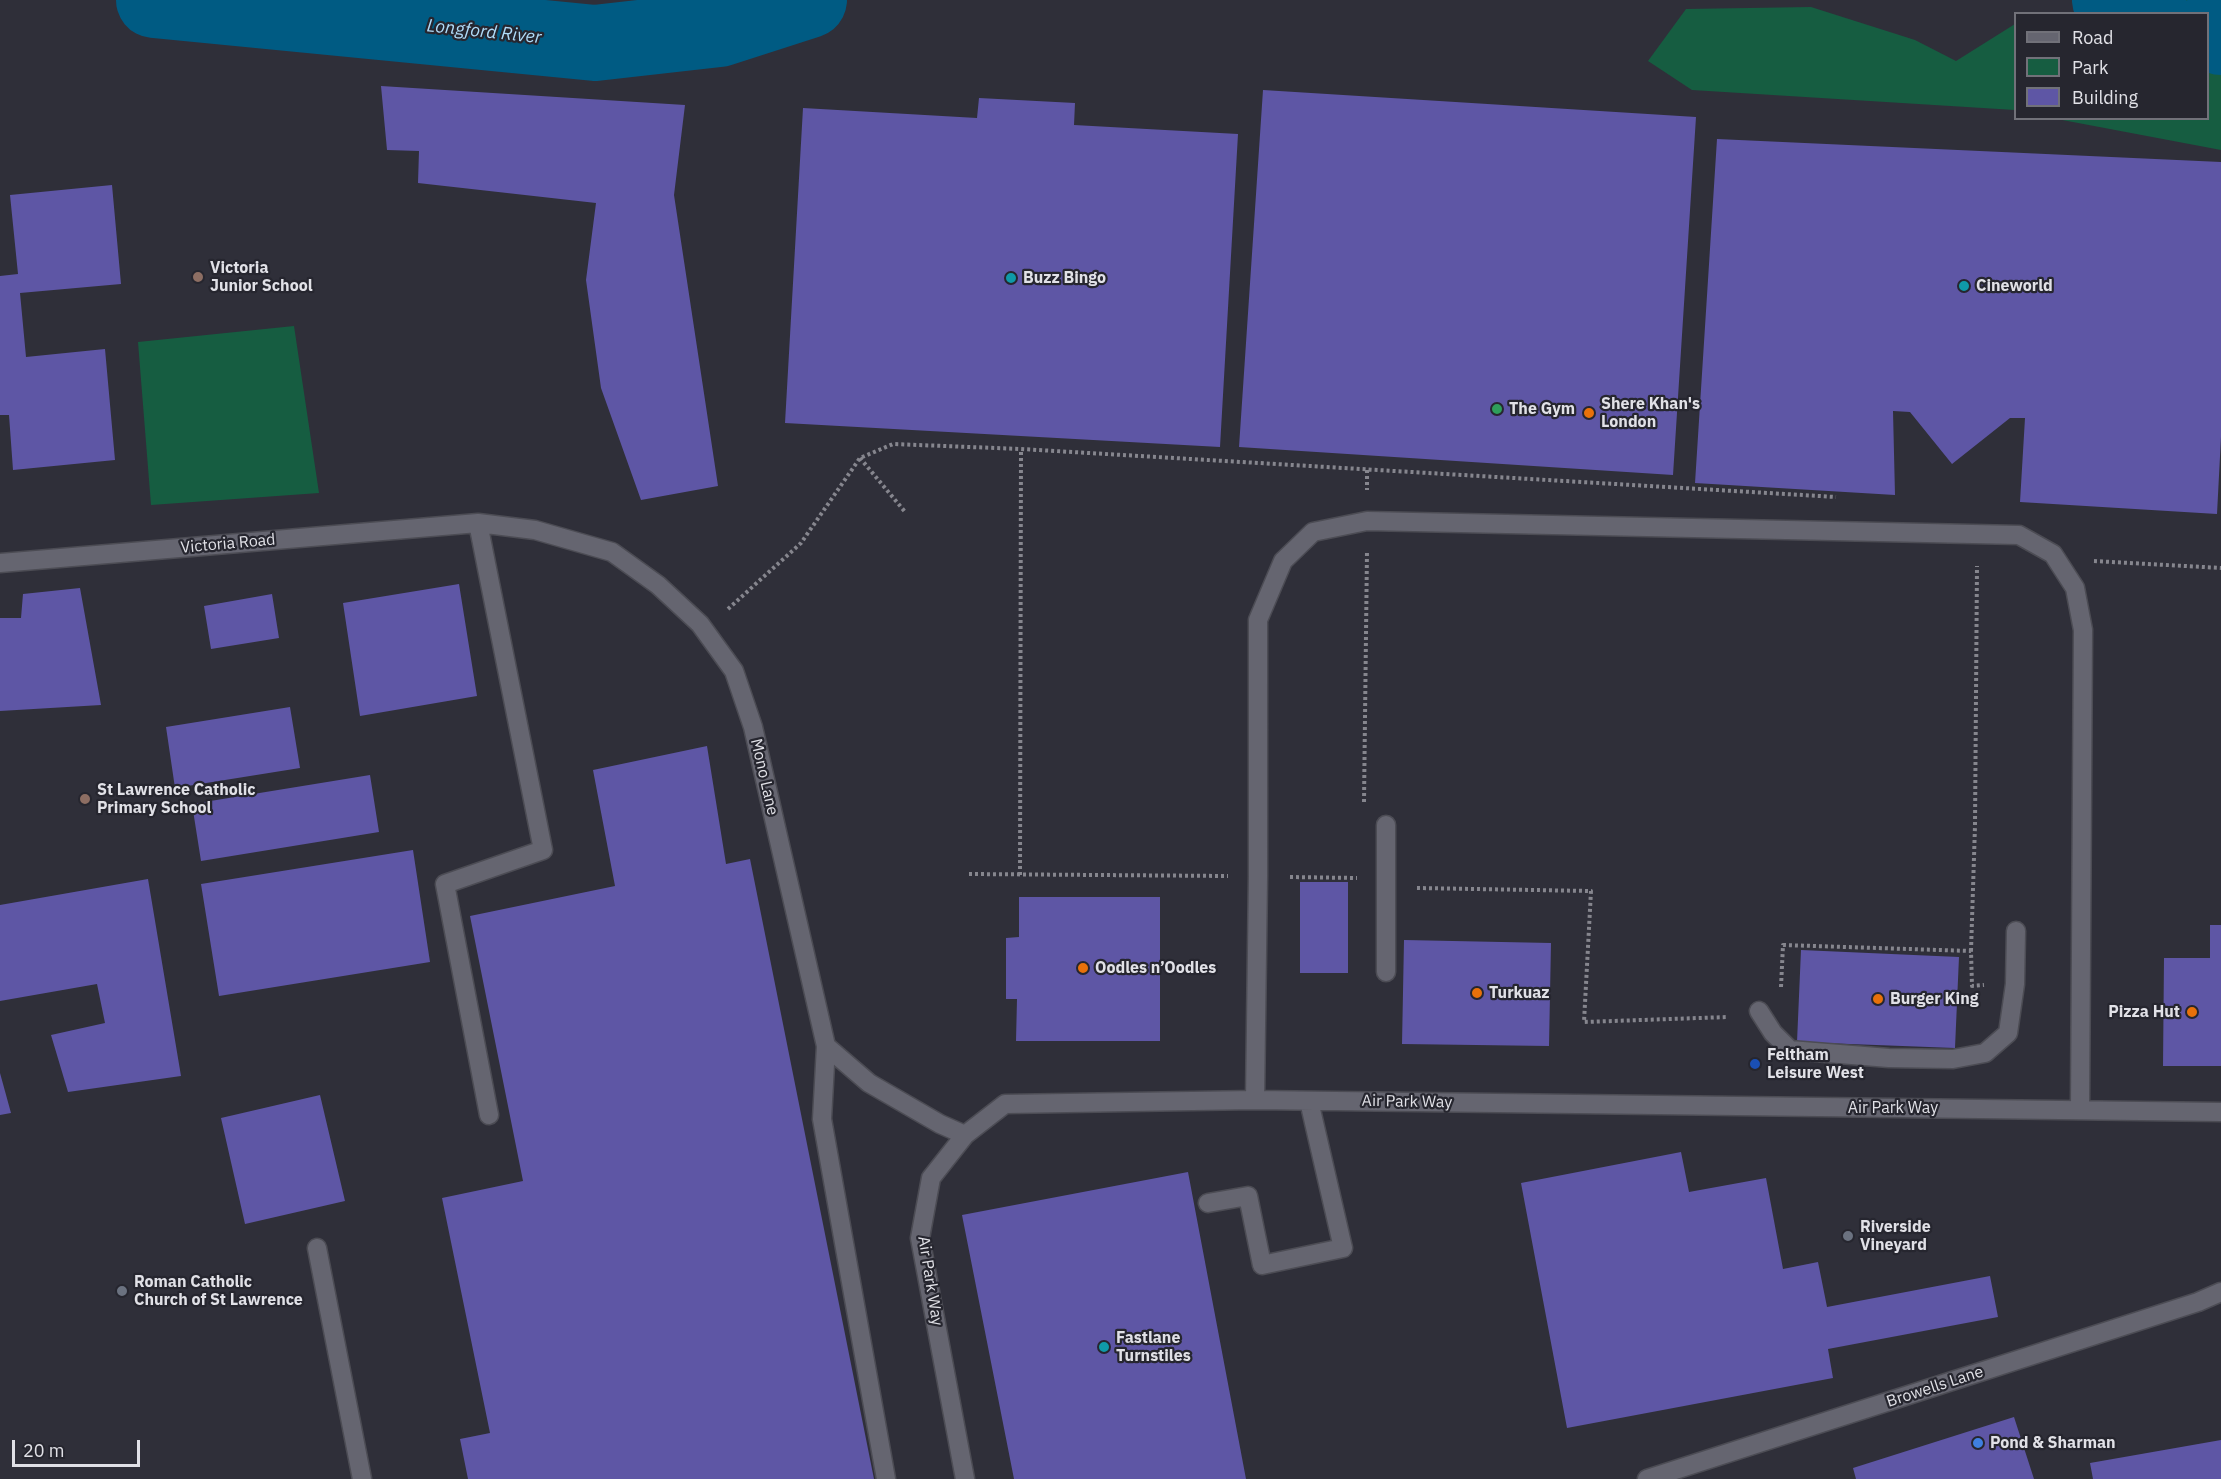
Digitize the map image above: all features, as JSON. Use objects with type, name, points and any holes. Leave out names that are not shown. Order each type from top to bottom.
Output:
[{"type":"street","points":[[1255,1100],[1258,620],[1283,561],[1313,532],[1367,521],[2019,535],[2053,554],[2075,588],[2083,630],[2080,1110]]},
{"type":"street","points":[[478,523],[543,850],[445,884],[489,1115]]},
{"type":"street","name":"Mono Lane","points":[[456,525],[478,523],[535,530],[612,552],[658,585],[700,624],[734,671],[753,727],[826,1046],[822,1119],[886,1479]]},
{"type":"street","name":"Victoria Road","points":[[0,563],[456,525]]},
{"type":"street","points":[[1386,825],[1386,972]]},
{"type":"street","points":[[1761,1014],[1773,1033],[1790,1050],[1816,1054],[1953,1059],[1985,1053],[2008,1034],[2015,984],[2016,931]]},
{"type":"street","points":[[826,1046],[869,1083],[940,1124],[965,1135]]},
{"type":"street","name":"Air Park Way","points":[[965,1479],[920,1238],[931,1178],[965,1135],[1005,1104],[1255,1100],[2221,1112]]},
{"type":"street","points":[[1208,1203],[1248,1196],[1262,1265],[1343,1248],[1309,1101]]},
{"type":"street","points":[[317,1248],[362,1479]]},
{"type":"street","name":"Browells Lane","points":[[1647,1479],[2187,1306],[2221,1292]]},
{"type":"path","points":[[1020,875],[1021,449]]},
{"type":"path","points":[[860,458],[906,513]]},
{"type":"path","points":[[1364,813],[1367,470]]},
{"type":"path","points":[[1977,535],[1972,986],[2015,984]]},
{"type":"path","points":[[2084,560],[2221,568]]},
{"type":"path","points":[[728,609],[758,582]]},
{"type":"path","points":[[969,874],[1238,876]]},
{"type":"path","points":[[1290,877],[1363,878],[1408,888],[1591,891],[1584,1022],[1761,1014],[1779,1016],[1783,945],[1971,951]]},
{"type":"green space","points":[[2155,0],[2221,0],[2221,20],[2209,16],[2209,12],[2197,12]]},
{"type":"green space","points":[[1811,7],[1915,40],[1956,61],[2014,25],[2014,110],[1692,90],[1648,61],[1686,9]]},
{"type":"green space","points":[[2209,55],[2221,60],[2221,150],[2062,120],[2209,120]]},
{"type":"green space","points":[[294,326],[319,493],[151,505],[138,342]]},
{"type":"building","points":[[381,86],[685,105],[674,195],[718,486],[641,500],[601,388],[586,280],[596,203],[418,183],[419,151],[387,150]]},
{"type":"building","points":[[1263,90],[1696,117],[1673,475],[1239,447]]},
{"type":"building","name":"Buzz Bingo","points":[[979,98],[1075,103],[1074,125],[1238,134],[1220,447],[785,423],[803,108],[977,118]]},
{"type":"building","name":"Cineworld","points":[[1717,139],[2221,162],[2221,437],[2217,514],[2020,502],[2025,418],[2010,418],[1952,464],[1910,412],[1893,411],[1895,495],[1695,483]]},
{"type":"building","points":[[112,185],[121,284],[20,293],[26,357],[105,349],[115,460],[13,470],[9,415],[0,415],[0,276],[18,274],[10,195]]},
{"type":"building","points":[[459,584],[477,696],[360,716],[343,603]]},
{"type":"building","points":[[80,588],[101,705],[0,711],[0,618],[21,618],[23,594]]},
{"type":"building","points":[[272,594],[279,638],[211,649],[204,606]]},
{"type":"building","points":[[290,707],[300,768],[175,788],[166,727]]},
{"type":"building","points":[[707,746],[726,864],[750,859],[874,1479],[468,1479],[460,1439],[490,1433],[442,1198],[523,1181],[470,916],[615,886],[593,770]]},
{"type":"building","points":[[370,775],[379,832],[201,861],[192,804]]},
{"type":"building","points":[[413,850],[430,962],[219,996],[201,884]]},
{"type":"building","points":[[148,879],[181,1076],[68,1092],[51,1035],[105,1023],[97,984],[0,1001],[0,905]]},
{"type":"building","points":[[1300,882],[1348,882],[1348,973],[1300,973]]},
{"type":"building","name":"Oodles n’Oodles","points":[[1019,897],[1160,897],[1160,1041],[1016,1041],[1017,999],[1006,999],[1006,938],[1019,937]]},
{"type":"building","name":"Pizza Hut","points":[[2210,925],[2221,925],[2221,1066],[2163,1066],[2164,958],[2210,958]]},
{"type":"building","name":"Turkuaz","points":[[1404,940],[1551,943],[1549,1046],[1402,1044]]},
{"type":"building","name":"Burger King","points":[[1801,950],[1959,957],[1955,1048],[1797,1042]]},
{"type":"building","points":[[0,1073],[11,1113],[0,1115]]},
{"type":"building","points":[[320,1095],[345,1201],[245,1224],[221,1118]]},
{"type":"building","points":[[1681,1152],[1689,1192],[1766,1178],[1783,1269],[1818,1262],[1827,1307],[1990,1276],[1998,1317],[1828,1349],[1833,1378],[1567,1428],[1521,1183]]},
{"type":"building","name":"Fastlane Turnstiles","points":[[1188,1172],[1246,1479],[1014,1479],[962,1215]]},
{"type":"building","name":"Pond & Sharman","points":[[2014,1417],[2034,1479],[1856,1479],[1853,1468]]},
{"type":"building","points":[[2221,1440],[2221,1479],[2093,1479],[2090,1463]]},
{"type":"waterway","name":"Longford River","points":[[154,0],[595,43],[719,29],[809,0]]},
{"type":"waterway","name":"Longford River","points":[[2110,0],[2145,12]]},
{"type":"waterway","name":"Longford River","points":[[2209,32],[2221,37]]},
{"type":"place","name":"Victoria Junior School","points":[[198,277]]},
{"type":"place","name":"Buzz Bingo","points":[[1011,278]]},
{"type":"place","name":"Cineworld","points":[[1964,286]]},
{"type":"place","name":"The Gym","points":[[1497,409]]},
{"type":"place","name":"Shere Khan's London","points":[[1589,413]]},
{"type":"place","name":"St Lawrence Catholic Primary School","points":[[85,799]]},
{"type":"place","name":"Oodles n’Oodles","points":[[1083,968]]},
{"type":"place","name":"Turkuaz","points":[[1477,993]]},
{"type":"place","name":"Burger King","points":[[1878,999]]},
{"type":"place","name":"Pizza Hut","points":[[2192,1012]]},
{"type":"place","name":"Feltham Leisure West","points":[[1755,1064]]},
{"type":"place","name":"Riverside Vineyard","points":[[1848,1236]]},
{"type":"place","name":"Roman Catholic Church of St Lawrence","points":[[122,1291]]},
{"type":"place","name":"Fastlane Turnstiles","points":[[1104,1347]]},
{"type":"place","name":"Pond & Sharman","points":[[1978,1443]]}]
